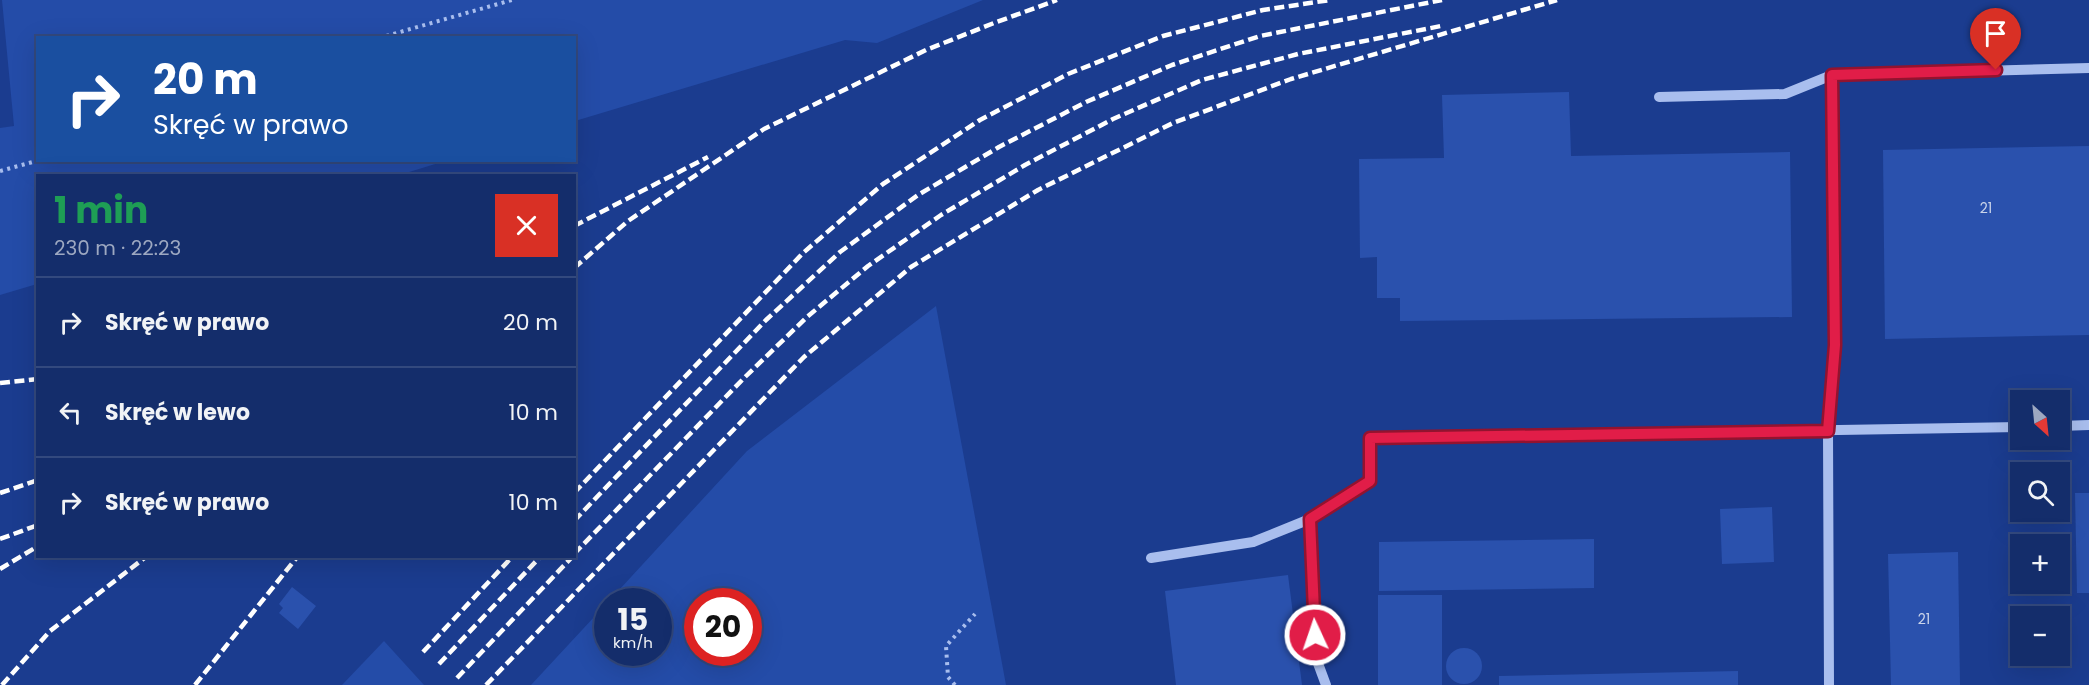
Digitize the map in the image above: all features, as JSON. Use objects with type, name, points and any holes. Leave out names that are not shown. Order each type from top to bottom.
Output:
[{"type":"street","points":[[1659,97],[1785,94],[1832,75],[2089,68]]},
{"type":"street","points":[[1829,685],[1828,431],[1835,345],[1832,75]]},
{"type":"street","points":[[2070,426],[2089,425]]},
{"type":"street","points":[[1151,558],[1253,542],[1310,519],[1370,481],[1370,438],[2010,427]]},
{"type":"street","points":[[1310,519],[1316,658],[1326,685]]},
{"type":"path","points":[[387,36],[512,0]]},
{"type":"path","points":[[0,171],[36,161]]},
{"type":"path","points":[[955,685],[948,677],[945,646],[975,614]]},
{"type":"shaded area","points":[[2,0],[983,0],[877,43],[845,40],[576,121],[576,36],[36,36],[36,162],[442,162],[403,174],[36,174],[36,284],[0,295],[0,128],[14,126]]},
{"type":"shaded area","points":[[936,306],[1006,685],[531,685],[594,617],[594,666],[672,666],[672,588],[621,588],[747,451]]},
{"type":"shaded area","points":[[384,641],[424,685],[342,685]]},
{"type":"building","points":[[1569,92],[1571,156],[1790,152],[1792,317],[1400,321],[1400,298],[1377,298],[1377,257],[1360,258],[1359,159],[1444,158],[1442,95]]},
{"type":"building","points":[[2089,146],[2089,335],[1885,339],[1883,150]]},
{"type":"building","points":[[2075,493],[2089,493],[2089,593],[2077,593]]},
{"type":"building","points":[[1772,507],[1774,562],[1722,564],[1720,509]]},
{"type":"building","points":[[1594,539],[1594,588],[1379,591],[1379,542]]},
{"type":"building","points":[[1958,552],[1960,685],[1891,685],[1888,554]]},
{"type":"building","points":[[1288,575],[1302,685],[1176,685],[1165,591]]},
{"type":"building","points":[[292,587],[316,606],[298,629],[279,613],[283,608],[279,604]]},
{"type":"building","points":[[1378,595],[1442,595],[1442,685],[1378,685]]},
{"type":"building","points":[[1464,648],[1477,653],[1482,666],[1477,679],[1464,684],[1451,679],[1446,666],[1451,653]]},
{"type":"building","points":[[1738,671],[1738,685],[1499,685],[1499,676]]},
{"type":"railway","points":[[576,266],[628,221],[764,129],[926,50],[1057,0]]},
{"type":"railway","points":[[576,491],[803,253],[883,184],[980,120],[1068,74],[1163,36],[1263,10],[1330,0]]},
{"type":"railway","points":[[576,519],[766,320],[840,252],[918,195],[999,147],[1086,102],[1172,65],[1260,36],[1442,0]]},
{"type":"railway","points":[[486,685],[804,357],[911,267],[1038,190],[1173,123],[1291,79],[1557,0]]},
{"type":"railway","points":[[576,552],[744,378],[807,317],[868,266],[941,215],[1025,165],[1113,119],[1202,80],[1298,54],[1441,26]]},
{"type":"railway","points":[[576,225],[708,157]]},
{"type":"railway","points":[[0,383],[36,379]]},
{"type":"railway","points":[[0,493],[36,481]]},
{"type":"railway","points":[[0,539],[36,526]]},
{"type":"railway","points":[[0,569],[36,547]]},
{"type":"railway","points":[[2,685],[50,631],[144,558]]},
{"type":"railway","points":[[195,685],[296,558]]},
{"type":"railway","points":[[423,652],[511,558]]},
{"type":"railway","points":[[439,664],[539,558]]},
{"type":"railway","points":[[457,678],[571,558]]},
{"type":"route","points":[[1315,635],[1310,519],[1370,481],[1370,438],[1828,431],[1835,345],[1832,75],[1996,70]]}]
